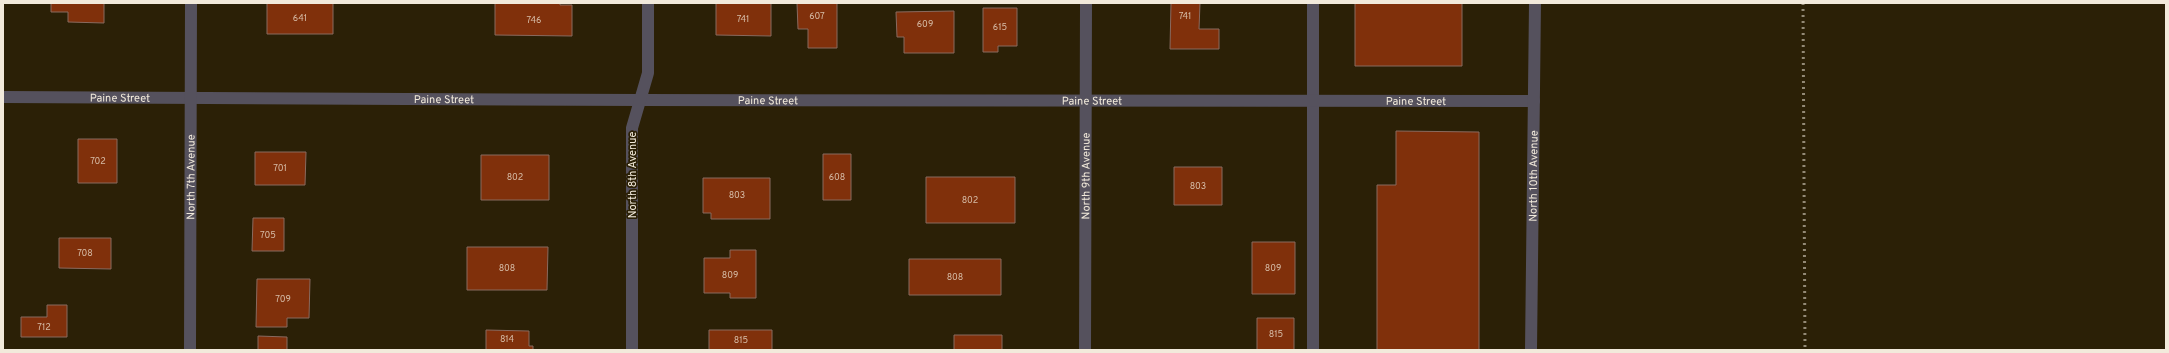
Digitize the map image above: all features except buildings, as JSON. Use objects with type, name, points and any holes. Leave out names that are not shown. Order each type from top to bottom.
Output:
[{"type":"street","name":"North 7th Avenue","points":[[190,3],[190,350]]},
{"type":"street","name":"North 8th Avenue","points":[[632,350],[632,128],[648,73],[648,3]]},
{"type":"street","name":"North 9th Avenue","points":[[1085,350],[1086,3]]},
{"type":"street","points":[[1313,3],[1313,350]]},
{"type":"street","name":"North 10th Avenue","points":[[1531,350],[1534,3]]},
{"type":"street","name":"Paine Street","points":[[3,97],[640,100],[1534,101]]},
{"type":"railway","points":[[1803,3],[1805,350]]}]
